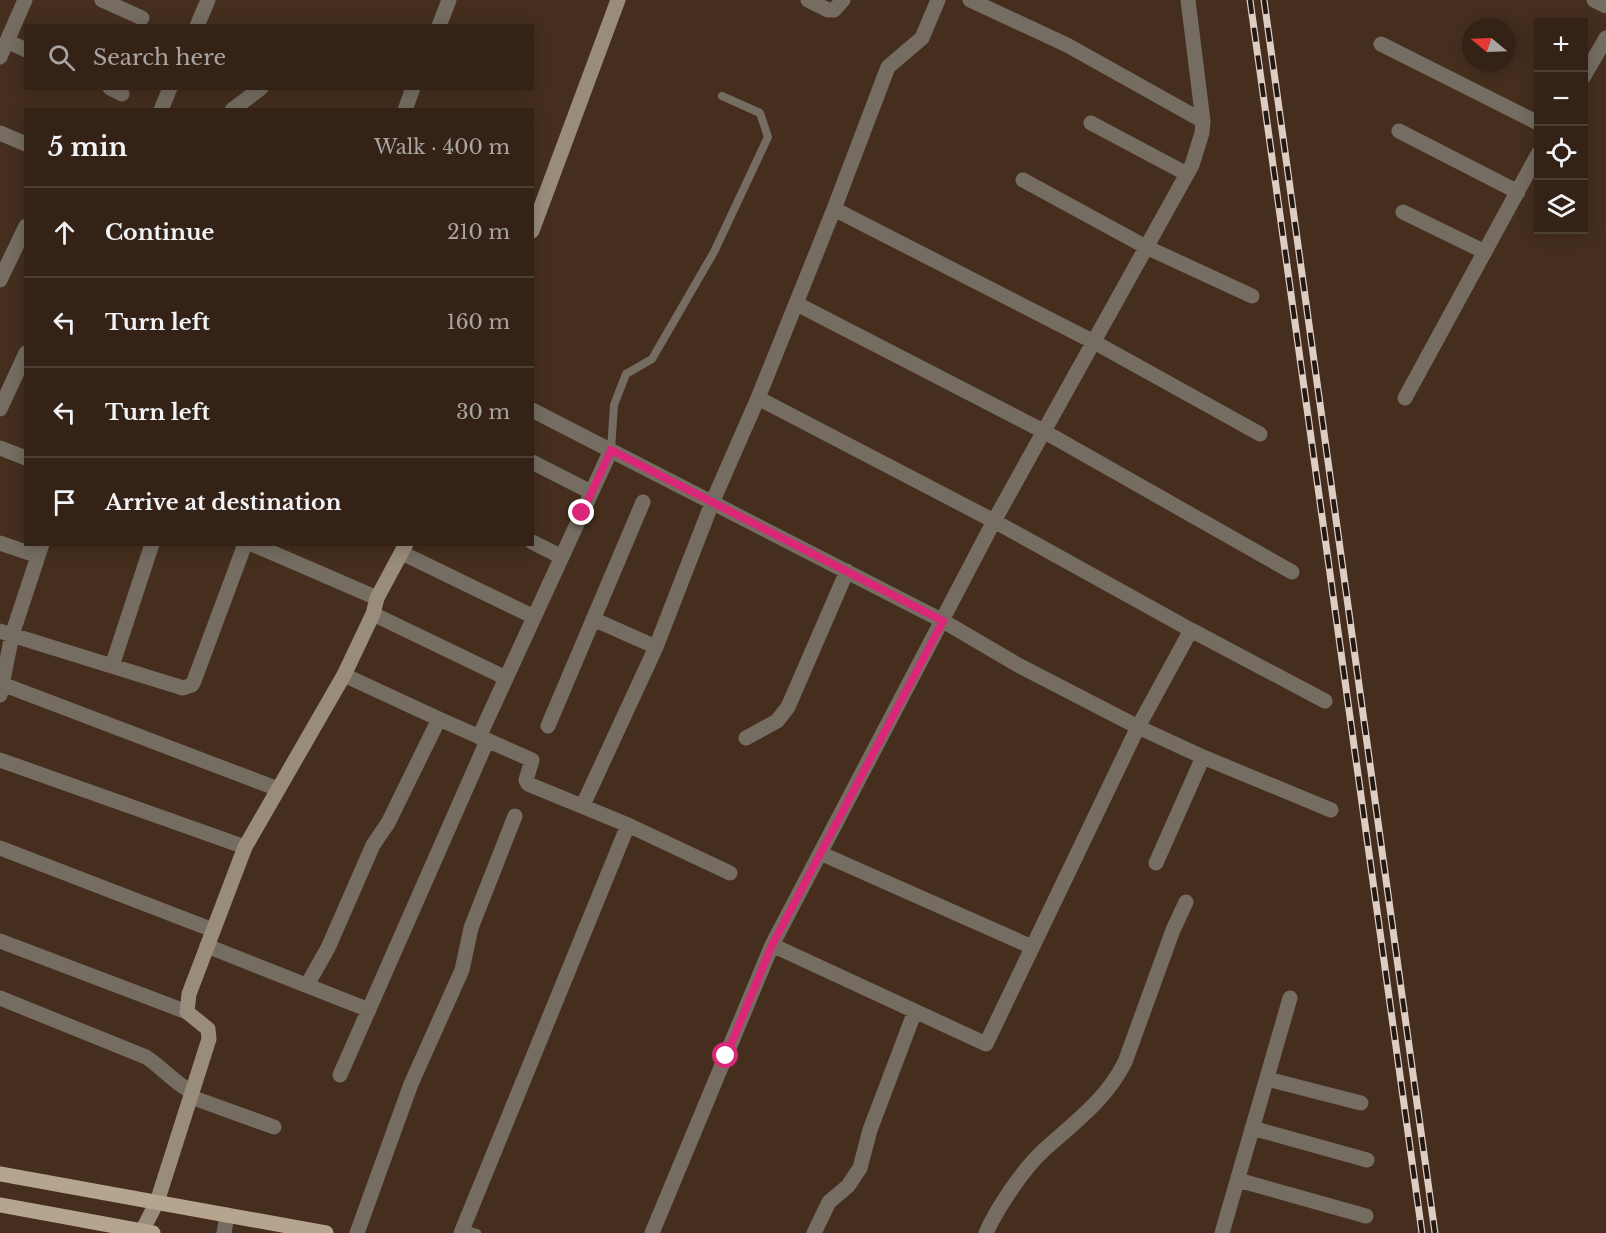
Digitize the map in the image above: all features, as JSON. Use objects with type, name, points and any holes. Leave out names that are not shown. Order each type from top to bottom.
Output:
[{"type":"main road","points":[[0,1174],[326,1233]]},
{"type":"main road","points":[[0,1205],[145,1232]]},
{"type":"street","points":[[0,57],[25,0]]},
{"type":"street","points":[[102,0],[142,18]]},
{"type":"street","points":[[198,24],[208,0]]},
{"type":"street","points":[[440,24],[449,0]]},
{"type":"street","points":[[534,226],[618,0]]},
{"type":"street","points":[[808,0],[828,10],[834,10],[843,0]]},
{"type":"street","points":[[583,806],[656,646],[712,503],[797,304],[888,67],[922,38],[938,0]]},
{"type":"street","points":[[970,0],[1068,45],[1203,121]]},
{"type":"street","points":[[652,1233],[772,945],[994,522],[1187,174],[1199,147],[1203,121],[1188,0]]},
{"type":"street","points":[[1594,0],[1606,6]]},
{"type":"street","points":[[1586,72],[1606,38]]},
{"type":"street","points":[[7,41],[24,49]]},
{"type":"street","points":[[1381,44],[1534,120]]},
{"type":"street","points":[[162,108],[169,90]]},
{"type":"street","points":[[235,108],[258,90]]},
{"type":"street","points":[[406,108],[412,90]]},
{"type":"street","points":[[1090,123],[1187,174]]},
{"type":"street","points":[[1399,131],[1518,192]]},
{"type":"street","points":[[2,138],[24,144]]},
{"type":"street","points":[[1405,398],[1534,163]]},
{"type":"street","points":[[1023,180],[1146,247],[1252,297]]},
{"type":"street","points":[[834,209],[1094,342],[1260,434]]},
{"type":"street","points":[[1403,212],[1485,252]]},
{"type":"street","points":[[0,280],[24,230]]},
{"type":"street","points":[[797,304],[1045,432],[1292,572]]},
{"type":"street","points":[[0,409],[24,357]]},
{"type":"street","points":[[758,398],[994,522],[1325,701]]},
{"type":"street","points":[[534,411],[943,621],[1018,665],[1138,727],[1203,757],[1331,810]]},
{"type":"street","points":[[0,448],[24,457]]},
{"type":"street","points":[[340,1075],[483,739],[506,678],[611,450]]},
{"type":"street","points":[[534,463],[591,492]]},
{"type":"street","points":[[548,726],[643,502]]},
{"type":"street","points":[[0,543],[40,550],[6,633],[1,690],[278,789]]},
{"type":"street","points":[[534,543],[562,557]]},
{"type":"street","points":[[112,666],[151,546]]},
{"type":"street","points":[[6,633],[183,688],[192,685],[252,546]]},
{"type":"street","points":[[254,546],[377,598]]},
{"type":"street","points":[[188,1012],[189,994],[245,847],[344,675],[373,614],[377,598],[404,549],[534,617]]},
{"type":"street","points":[[746,738],[777,721],[788,707],[847,571]]},
{"type":"street","points":[[373,614],[506,678]]},
{"type":"street","points":[[593,619],[656,646]]},
{"type":"street","points":[[772,945],[986,1044],[1138,727],[1191,630]]},
{"type":"street","points":[[344,675],[532,760],[526,782],[628,825],[730,873]]},
{"type":"street","points":[[307,985],[328,948],[368,855],[388,823],[439,719]]},
{"type":"street","points":[[1156,863],[1203,757]]},
{"type":"street","points":[[0,760],[245,847]]},
{"type":"street","points":[[357,1233],[411,1084],[462,970],[471,928],[515,816]]},
{"type":"street","points":[[467,1232],[628,825]]},
{"type":"street","points":[[0,848],[213,930]]},
{"type":"street","points":[[820,853],[1032,947]]},
{"type":"street","points":[[986,1233],[1002,1204],[1042,1151],[1098,1102],[1117,1079],[1173,930],[1186,902]]},
{"type":"street","points":[[0,941],[188,1012],[210,1033],[157,1202],[145,1232]]},
{"type":"street","points":[[207,946],[369,1010]]},
{"type":"street","points":[[0,998],[146,1058],[160,1066],[191,1095],[274,1127]]},
{"type":"street","points":[[1223,1233],[1290,998]]},
{"type":"street","points":[[814,1233],[829,1202],[848,1186],[860,1168],[870,1130],[915,1011]]},
{"type":"street","points":[[1267,1078],[1361,1103]]},
{"type":"street","points":[[1252,1128],[1367,1161]]},
{"type":"street","points":[[1238,1179],[1366,1216]]},
{"type":"street","points":[[224,1233],[227,1215]]},
{"type":"lane","points":[[611,450],[614,406],[626,374],[652,359],[714,252],[768,137],[760,113],[722,96]]},
{"type":"railway","points":[[1250,0],[1422,1233]]},
{"type":"railway","points":[[1264,0],[1435,1233]]},
{"type":"route","points":[[582,513],[611,450],[943,621],[772,945],[726,1056]]}]
